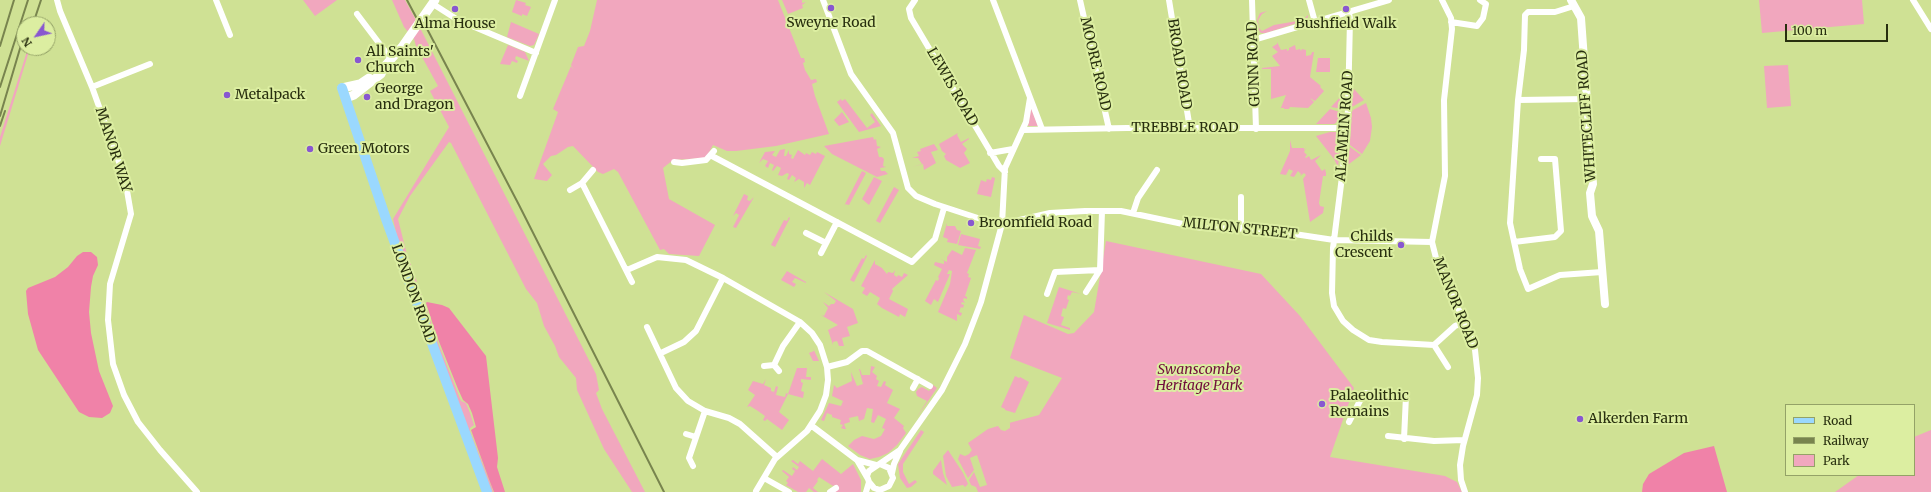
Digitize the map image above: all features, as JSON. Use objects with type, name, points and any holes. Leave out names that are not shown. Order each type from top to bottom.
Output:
[{"type":"main road","points":[[345,96],[384,67],[410,36],[431,5]]},
{"type":"main road","points":[[345,96],[371,86],[372,82],[381,74],[384,67]]},
{"type":"main road","name":"LONDON ROAD","points":[[345,96],[415,300],[487,492]]},
{"type":"street","name":"MANOR WAY","points":[[57,0],[92,87],[125,179],[131,214],[110,284],[108,326],[113,364],[124,395],[138,422],[160,450],[198,492]]},
{"type":"street","points":[[216,0],[230,35]]},
{"type":"street","points":[[520,96],[555,0]]},
{"type":"street","points":[[823,0],[851,74],[893,134],[908,188],[916,196],[944,208],[1002,224]]},
{"type":"street","name":"LEWIS ROAD","points":[[915,0],[909,9],[911,18],[990,153],[1002,171],[1005,172]]},
{"type":"street","points":[[994,0],[1042,129]]},
{"type":"street","name":"MOORE ROAD","points":[[1080,0],[1110,129]]},
{"type":"street","name":"BROAD ROAD","points":[[1169,0],[1190,129]]},
{"type":"street","name":"GUNN ROAD","points":[[1252,0],[1256,129]]},
{"type":"street","points":[[1309,0],[1315,22]]},
{"type":"street","points":[[1253,40],[1389,0]]},
{"type":"street","name":"MANOR ROAD","points":[[1442,0],[1451,22],[1444,100],[1444,176],[1432,242],[1438,264],[1474,342],[1478,378],[1475,406],[1464,440],[1460,473],[1465,492]]},
{"type":"street","points":[[1451,22],[1477,26],[1483,18],[1486,4],[1480,0]]},
{"type":"street","points":[[1913,0],[1931,29]]},
{"type":"street","points":[[1573,3],[1561,11],[1528,12],[1525,14],[1523,33],[1524,50],[1518,100],[1510,217],[1520,270],[1528,289],[1560,275],[1602,272]]},
{"type":"street","name":"WHITECLIFF ROAD","points":[[1573,3],[1581,18],[1594,184],[1590,193],[1590,201],[1592,216],[1599,231],[1604,304]]},
{"type":"street","points":[[431,5],[458,20],[536,53]]},
{"type":"street","name":"ALAMEIN ROAD","points":[[1334,240],[1346,128],[1350,27],[1349,12]]},
{"type":"street","points":[[357,14],[391,59]]},
{"type":"street","points":[[92,87],[150,64]]},
{"type":"street","points":[[857,460],[868,481],[874,488],[879,491],[887,488],[892,483],[894,464],[900,450],[942,390],[965,344],[982,302],[1002,224],[1005,172],[1027,119],[1030,98]]},
{"type":"street","points":[[1518,100],[1587,99]]},
{"type":"street","name":"TREBBLE ROAD","points":[[1023,130],[1346,128]]},
{"type":"street","points":[[990,153],[1013,150]]},
{"type":"street","points":[[674,162],[682,163],[705,161],[713,153],[912,262],[935,239],[944,208]]},
{"type":"street","points":[[1514,242],[1555,237],[1559,235],[1561,230],[1555,159],[1541,159]]},
{"type":"street","points":[[570,190],[582,183],[593,170]]},
{"type":"street","points":[[1133,213],[1138,198],[1157,170]]},
{"type":"street","points":[[582,183],[632,282]]},
{"type":"street","points":[[1241,197],[1242,228]]},
{"type":"street","points":[[1086,292],[1100,270],[1102,211]]},
{"type":"street","name":"MILTON STREET","points":[[1002,224],[1050,213],[1102,211],[1133,213],[1197,227],[1268,229],[1334,240],[1432,242]]},
{"type":"street","points":[[821,253],[837,222]]},
{"type":"street","points":[[806,233],[826,243]]},
{"type":"street","points":[[1334,240],[1333,300],[1338,313],[1347,325],[1360,335],[1374,341],[1434,345],[1455,326],[1464,322]]},
{"type":"street","points":[[627,270],[651,259],[672,258],[686,260],[723,278],[800,322],[818,342],[827,367],[826,395],[812,426],[799,440],[777,457],[756,491]]},
{"type":"street","points":[[1046,294],[1055,272],[1100,270]]},
{"type":"street","points":[[661,353],[684,342],[697,330],[723,278]]},
{"type":"street","points":[[774,365],[783,346],[800,322]]},
{"type":"street","points":[[647,327],[661,353],[671,379],[678,391],[691,403],[705,411],[729,418],[739,423],[777,457]]},
{"type":"street","points":[[1434,345],[1448,367]]},
{"type":"street","points":[[827,367],[849,361],[862,352],[867,351],[930,386]]},
{"type":"street","points":[[764,366],[774,365]]},
{"type":"street","points":[[774,365],[779,371]]},
{"type":"street","points":[[913,388],[918,379]]},
{"type":"street","points":[[1349,422],[1364,393],[1406,396],[1404,439]]},
{"type":"street","points":[[693,466],[689,458],[705,411]]},
{"type":"street","points":[[812,426],[857,460],[887,467],[892,473]]},
{"type":"street","points":[[686,434],[696,437]]},
{"type":"street","points":[[1388,436],[1404,439],[1434,441],[1464,440]]},
{"type":"street","points":[[866,492],[869,471],[900,450]]},
{"type":"street","points":[[764,478],[789,492]]},
{"type":"green space","points":[[303,0],[337,0],[315,16]]},
{"type":"green space","points":[[392,0],[405,0],[416,20],[596,374],[599,390],[596,393],[602,409],[645,492],[632,492],[604,449],[577,390],[576,378],[559,357],[544,326],[537,303],[526,289],[451,143],[449,142],[410,196],[398,219],[406,251],[440,348],[461,401],[466,403],[470,413],[474,425],[470,428],[470,431],[492,488],[493,492],[491,492],[399,245],[393,219],[449,127],[430,91],[438,86],[416,46],[414,39],[404,27]]},
{"type":"green space","points":[[516,0],[526,3],[525,5],[531,7],[527,16],[522,14],[522,16],[512,12]]},
{"type":"green space","points":[[597,0],[778,0],[801,58],[804,58],[805,62],[803,63],[805,70],[811,80],[816,79],[817,82],[812,84],[829,134],[776,146],[736,151],[727,151],[713,145],[707,156],[704,158],[673,160],[663,168],[669,199],[715,225],[699,256],[669,254],[664,249],[660,250],[618,172],[614,169],[603,174],[598,172],[573,146],[551,156],[543,164],[552,175],[547,181],[534,179],[558,112],[553,109],[571,66],[574,70],[571,65],[578,47],[584,46],[590,31]]},
{"type":"green space","points":[[782,0],[802,0],[802,3],[806,2],[802,5],[803,8],[788,14]]},
{"type":"green space","points":[[1759,0],[1862,0],[1864,24],[1762,33]]},
{"type":"green space","points":[[1267,11],[1262,14],[1258,20],[1259,28],[1262,31],[1274,25],[1303,20],[1308,15],[1308,17],[1303,21],[1266,33],[1261,33],[1258,29],[1257,20],[1260,13]]},
{"type":"green space","points":[[511,22],[539,34],[534,45],[530,46],[507,37]]},
{"type":"green space","points":[[1277,42],[1281,50],[1287,49],[1287,51],[1295,45],[1296,50],[1306,50],[1306,56],[1311,55],[1312,52],[1314,52],[1310,77],[1321,86],[1320,87],[1324,91],[1315,101],[1310,98],[1314,102],[1308,108],[1290,107],[1289,109],[1281,108],[1280,110],[1286,95],[1271,99],[1271,69],[1262,68],[1280,66],[1272,56],[1278,52],[1272,47],[1277,44]]},
{"type":"green space","points":[[508,45],[525,52],[529,61],[516,56],[515,59],[518,61],[517,63],[512,61],[510,65],[500,64]]},
{"type":"green space","points":[[25,56],[28,56],[0,146],[0,137]]},
{"type":"green space","points":[[1318,58],[1330,58],[1330,72],[1316,72]]},
{"type":"green space","points":[[1788,65],[1791,106],[1767,108],[1764,66]]},
{"type":"green space","points":[[1354,89],[1364,100],[1352,107],[1352,90]]},
{"type":"green space","points":[[1344,93],[1343,109],[1331,107],[1343,94]]},
{"type":"green space","points":[[841,99],[842,101],[845,99],[867,128],[875,122],[870,115],[872,113],[881,126],[859,132],[837,102]]},
{"type":"green space","points":[[1366,103],[1371,118],[1372,127],[1370,141],[1362,154],[1350,145],[1352,112]]},
{"type":"green space","points":[[1031,108],[1038,126],[1028,126]]},
{"type":"green space","points":[[1330,109],[1343,113],[1342,119],[1334,124],[1316,124]]},
{"type":"green space","points":[[842,112],[849,122],[839,126],[834,120]]},
{"type":"green space","points":[[1336,132],[1341,137],[1338,167],[1334,159],[1316,136]]},
{"type":"green space","points":[[958,133],[957,135],[961,142],[969,138],[962,144],[967,149],[964,153],[970,163],[960,168],[946,160],[944,156],[946,154],[942,151],[939,144]]},
{"type":"green space","points":[[873,137],[874,140],[876,139],[877,146],[881,147],[877,149],[879,157],[884,159],[883,166],[886,167],[880,168],[881,171],[885,171],[888,174],[877,177],[832,154],[824,146]]},
{"type":"green space","points":[[1290,140],[1292,148],[1304,148],[1304,150],[1306,148],[1304,152],[1307,155],[1305,157],[1306,158],[1309,156],[1311,160],[1321,155],[1315,161],[1322,171],[1325,169],[1326,173],[1326,176],[1323,176],[1319,203],[1320,206],[1324,207],[1323,213],[1310,222],[1303,179],[1306,175],[1304,173],[1300,176],[1301,174],[1298,171],[1294,177],[1290,176],[1293,171],[1289,169],[1286,175],[1280,174],[1290,151]]},
{"type":"green space","points":[[934,144],[938,150],[931,152],[936,163],[924,170],[923,164],[912,167],[922,164],[918,158],[912,158],[919,156],[917,152],[921,151],[920,149]]},
{"type":"green space","points":[[1350,147],[1361,155],[1349,164],[1347,163]]},
{"type":"green space","points":[[785,149],[784,156],[786,156],[789,150],[789,154],[792,155],[791,158],[793,159],[798,150],[805,155],[806,153],[810,155],[812,152],[816,154],[817,152],[825,156],[810,185],[807,183],[804,188],[804,182],[799,179],[794,182],[796,178],[792,175],[789,180],[787,179],[789,174],[787,173],[782,176],[778,175],[781,168],[777,166],[773,171],[774,165],[770,163],[768,168],[765,166],[768,161],[763,159],[759,163],[765,152],[775,151],[772,155],[776,157],[780,150]]},
{"type":"green space","points":[[862,171],[866,173],[849,205],[845,204]]},
{"type":"green space","points":[[874,177],[882,181],[869,205],[862,199]]},
{"type":"green space","points":[[992,177],[995,178],[991,197],[977,194],[981,180],[986,182],[987,179],[991,180]]},
{"type":"green space","points":[[894,187],[899,190],[880,223],[876,221]]},
{"type":"green space","points":[[744,194],[748,196],[747,200],[750,201],[754,197],[736,228],[733,227],[739,215],[736,213],[733,216]]},
{"type":"green space","points":[[789,217],[790,218],[775,247],[771,245],[784,220],[787,221]]},
{"type":"green space","points":[[947,223],[947,226],[955,226],[957,230],[961,231],[957,244],[947,242],[948,239],[943,237]]},
{"type":"green space","points":[[961,234],[980,239],[978,246],[981,247],[980,249],[958,245]]},
{"type":"green space","name":"Swanscombe Heritage Park","points":[[1106,241],[1261,274],[1300,316],[1354,388],[1330,457],[1445,476],[1457,482],[1462,492],[978,492],[976,487],[971,485],[969,480],[974,472],[980,487],[987,485],[977,455],[970,458],[974,470],[968,478],[958,459],[960,454],[965,456],[972,450],[968,443],[988,429],[998,426],[1001,430],[1005,431],[1010,428],[1009,423],[1039,415],[1062,378],[1010,358],[1024,315],[1068,334],[1074,333],[1094,312]]},
{"type":"green space","points":[[965,248],[976,250],[967,273],[969,274],[968,277],[971,278],[965,296],[967,299],[964,298],[963,300],[965,303],[962,302],[961,304],[964,305],[963,308],[961,307],[959,312],[962,313],[961,316],[957,314],[957,321],[938,312],[950,284],[952,271],[949,270],[947,274],[950,274],[938,302],[934,299],[931,305],[925,301],[936,280],[938,281],[938,277],[942,269],[934,265],[935,262],[944,264],[944,261],[941,259],[947,262],[947,257],[952,250],[962,255]]},
{"type":"green space","points":[[866,255],[867,256],[854,282],[850,280],[862,258],[864,259]]},
{"type":"green space","points":[[875,260],[875,264],[882,268],[887,274],[888,272],[893,273],[895,270],[894,275],[897,277],[898,275],[902,277],[904,273],[908,275],[892,289],[893,291],[889,299],[908,309],[905,317],[900,314],[899,317],[882,308],[877,304],[880,298],[870,292],[867,296],[862,293],[865,288],[861,286]]},
{"type":"green space","points":[[787,271],[806,283],[795,278],[792,282],[796,284],[794,287],[781,280]]},
{"type":"green space","points":[[1059,287],[1081,294],[1072,292],[1070,296],[1068,295],[1067,299],[1069,300],[1066,309],[1063,308],[1061,316],[1064,317],[1061,325],[1070,328],[1070,330],[1047,323]]},
{"type":"green space","points":[[824,292],[853,309],[858,323],[847,327],[850,336],[842,338],[844,346],[839,346],[837,341],[833,342],[833,345],[828,330],[838,325],[821,315],[824,316],[828,308],[823,302],[829,306],[834,304],[836,301]]},
{"type":"green space","points":[[813,348],[819,361],[813,361],[809,353],[814,351]]},
{"type":"green space","points":[[871,366],[875,367],[872,372],[877,376],[876,379],[879,381],[877,386],[881,387],[884,381],[886,382],[885,385],[893,390],[887,403],[900,409],[894,418],[904,426],[903,428],[906,433],[897,445],[888,453],[870,459],[860,455],[848,446],[854,440],[862,436],[874,439],[881,436],[885,429],[882,428],[886,419],[878,415],[874,423],[871,422],[873,409],[867,408],[864,419],[859,421],[858,416],[849,418],[850,422],[844,424],[846,429],[841,428],[843,425],[840,424],[841,420],[832,417],[832,415],[827,413],[824,421],[821,420],[829,403],[841,406],[843,401],[832,396],[834,385],[837,388],[852,381],[851,372],[857,386],[863,384],[859,369],[862,375],[870,375]]},
{"type":"green space","points":[[797,368],[807,368],[806,377],[811,377],[811,380],[801,379],[801,382],[803,383],[801,391],[804,392],[803,398],[788,394]]},
{"type":"green space","points":[[1015,376],[1029,382],[1015,413],[1001,407]]},
{"type":"green space","points":[[766,379],[764,385],[771,388],[771,391],[774,392],[776,386],[778,387],[776,395],[785,397],[786,393],[788,394],[779,412],[789,420],[782,430],[767,419],[765,421],[763,420],[765,416],[758,411],[750,406],[747,407],[755,395],[748,390],[753,381],[763,384]]},
{"type":"green space","points":[[933,385],[937,388],[917,417],[927,401],[917,396],[916,392],[922,387],[929,391]]},
{"type":"green space","points":[[921,430],[924,432],[903,464],[903,472],[909,484],[915,480],[917,482],[911,487],[907,488],[900,478],[898,464]]},
{"type":"green space","points":[[1931,430],[1931,492],[1835,492],[1858,476],[1915,476],[1915,437]]},
{"type":"green space","points":[[948,450],[963,473],[968,484],[965,487],[963,485],[952,487],[946,476],[943,456]]},
{"type":"green space","points":[[822,459],[841,474],[853,464],[861,480],[861,492],[832,492],[836,488],[835,485],[833,486],[819,477],[813,488],[818,492],[814,492],[809,488],[806,492],[798,492],[786,485],[788,483],[786,481],[789,477],[782,471],[783,470],[792,476],[795,471],[792,469],[793,467],[797,470],[799,467],[791,461],[793,460],[798,464],[800,461],[813,471]]},
{"type":"green space","points":[[941,460],[947,485],[933,474],[933,471]]},
{"type":"shaded area","points":[[83,252],[91,252],[97,257],[98,265],[93,276],[91,287],[89,312],[91,333],[99,371],[113,406],[110,413],[102,418],[89,417],[79,412],[38,350],[28,314],[26,291],[28,288],[55,277]]},
{"type":"shaded area","points":[[426,303],[449,308],[486,356],[498,458],[497,467],[505,492],[494,492],[471,430],[476,427],[472,413],[468,404],[463,400],[458,389],[436,334]]},
{"type":"shaded area","points":[[1714,446],[1727,492],[1642,492],[1643,484],[1649,474],[1684,453]]},
{"type":"railway","points":[[0,46],[14,0]]},
{"type":"railway","points":[[0,87],[28,0]]},
{"type":"railway","points":[[36,16],[41,0]]},
{"type":"railway","points":[[407,0],[416,17]]},
{"type":"railway","points":[[424,23],[519,205],[664,492]]},
{"type":"railway","points":[[0,116],[18,56]]},
{"type":"railway","points":[[0,126],[5,111]]},
{"type":"place","name":"Sweyne Road","points":[[831,8]]},
{"type":"place","name":"Alma House","points":[[455,9]]},
{"type":"place","name":"Bushfield Walk","points":[[1346,9]]},
{"type":"place","name":"All Saints' Church","points":[[358,60]]},
{"type":"place","name":"Metalpack","points":[[227,95]]},
{"type":"place","name":"George and Dragon","points":[[367,97]]},
{"type":"place","name":"Green Motors","points":[[310,149]]},
{"type":"place","name":"Broomfield Road","points":[[971,223]]},
{"type":"place","name":"Childs Crescent","points":[[1401,245]]},
{"type":"place","name":"Palaeolithic Remains","points":[[1322,404]]},
{"type":"place","name":"Alkerden Farm","points":[[1580,419]]}]
